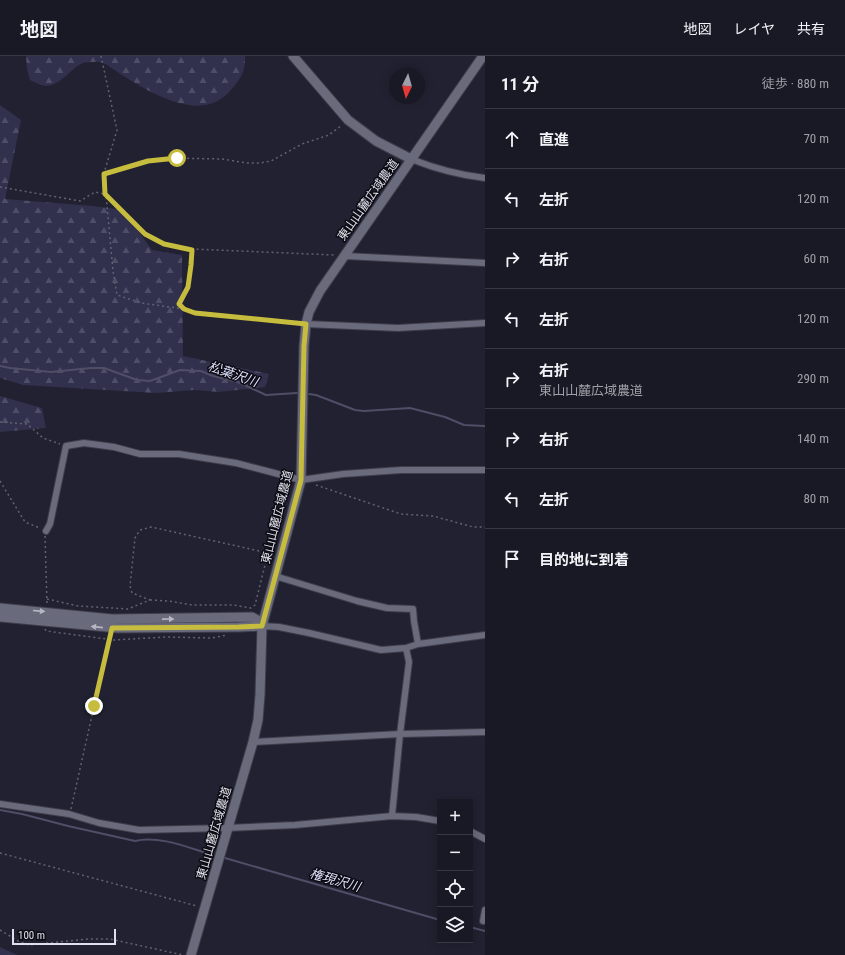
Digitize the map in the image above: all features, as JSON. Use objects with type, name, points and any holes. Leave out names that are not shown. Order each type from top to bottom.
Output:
[{"type":"street","points":[[293,56],[348,120],[376,141],[412,159],[442,170],[460,175],[485,178]]},
{"type":"street","name":"東山山麓広域農道","points":[[191,955],[253,742],[258,714],[262,624],[301,480],[304,346],[306,324],[309,312],[320,291],[483,56]]},
{"type":"street","points":[[345,256],[485,263]]},
{"type":"street","points":[[306,324],[398,328],[485,323]]},
{"type":"street","points":[[46,531],[50,524],[66,446],[84,443],[114,447],[140,454],[179,454],[236,463],[301,480],[343,474],[394,471],[485,470]]},
{"type":"street","points":[[276,576],[357,601],[387,608],[413,609],[418,644]]},
{"type":"street","points":[[0,608],[45,612],[112,624]]},
{"type":"street","points":[[0,617],[112,624],[252,617],[262,624],[381,650],[406,648],[418,644],[485,635]]},
{"type":"street","points":[[392,816],[409,662],[406,648]]},
{"type":"street","points":[[253,742],[400,734],[485,732]]},
{"type":"street","points":[[0,804],[69,814],[99,823],[139,830],[295,825],[392,816],[437,820]]},
{"type":"street","points":[[473,833],[485,839]]},
{"type":"street","points":[[483,921],[485,910]]},
{"type":"path","points":[[101,56],[116,130],[104,174],[117,295],[141,303],[184,309],[195,313],[306,324]]},
{"type":"path","points":[[104,174],[148,161],[167,158],[222,159],[260,164],[271,161],[302,144],[329,135],[348,120]]},
{"type":"path","points":[[0,187],[80,201],[95,192],[105,194],[145,234],[164,244],[192,250],[345,256]]},
{"type":"path","points":[[184,309],[179,304],[188,287],[192,250]]},
{"type":"path","points":[[0,422],[27,424],[43,438],[66,446]]},
{"type":"path","points":[[0,481],[25,522],[46,531],[46,598],[48,603],[45,612]]},
{"type":"path","points":[[315,485],[401,514],[433,516],[473,527],[485,527]]},
{"type":"path","points":[[268,553],[255,605],[251,608],[233,605],[192,604],[150,600],[132,593],[130,586],[134,538],[140,530],[151,527],[281,555]]},
{"type":"path","points":[[46,598],[78,606],[128,609],[150,600]]},
{"type":"path","points":[[69,814],[112,624],[113,608]]},
{"type":"path","points":[[0,854],[205,908]]},
{"type":"path","points":[[0,930],[29,945],[88,939],[110,939],[183,955]]},
{"type":"green space","points":[[26,56],[245,56],[245,62],[242,75],[228,93],[215,102],[199,106],[188,105],[164,98],[141,87],[100,62],[83,63],[56,83],[43,86],[30,80]]},
{"type":"green space","points":[[0,105],[21,120],[5,199],[123,210],[152,250],[182,255],[183,356],[269,374],[265,387],[219,392],[194,390],[156,393],[23,385],[0,378]]},
{"type":"green space","points":[[0,396],[42,408],[46,428],[0,432]]},
{"type":"green space","points":[[0,947],[17,955],[0,955]]},
{"type":"waterway","name":"松葉沢川","points":[[0,366],[51,372],[104,368],[137,380],[150,381],[180,370],[201,371],[213,376],[238,382],[266,395],[297,393]]},
{"type":"waterway","name":"松葉沢川","points":[[309,394],[316,395],[355,410],[364,411],[410,408],[445,417],[464,425],[485,426]]},
{"type":"waterway","name":"権現沢川","points":[[0,810],[135,841],[164,841],[213,855]]},
{"type":"waterway","name":"権現沢川","points":[[225,858],[437,919]]},
{"type":"waterway","name":"権現沢川","points":[[473,928],[485,931]]},
{"type":"route","points":[[94,706],[112,628],[262,626],[267,602],[276,576],[301,480],[304,346],[306,324],[195,313],[184,309],[179,304],[188,287],[192,250],[164,244],[145,234],[123,210],[105,194],[104,174],[148,161],[177,158]]}]
